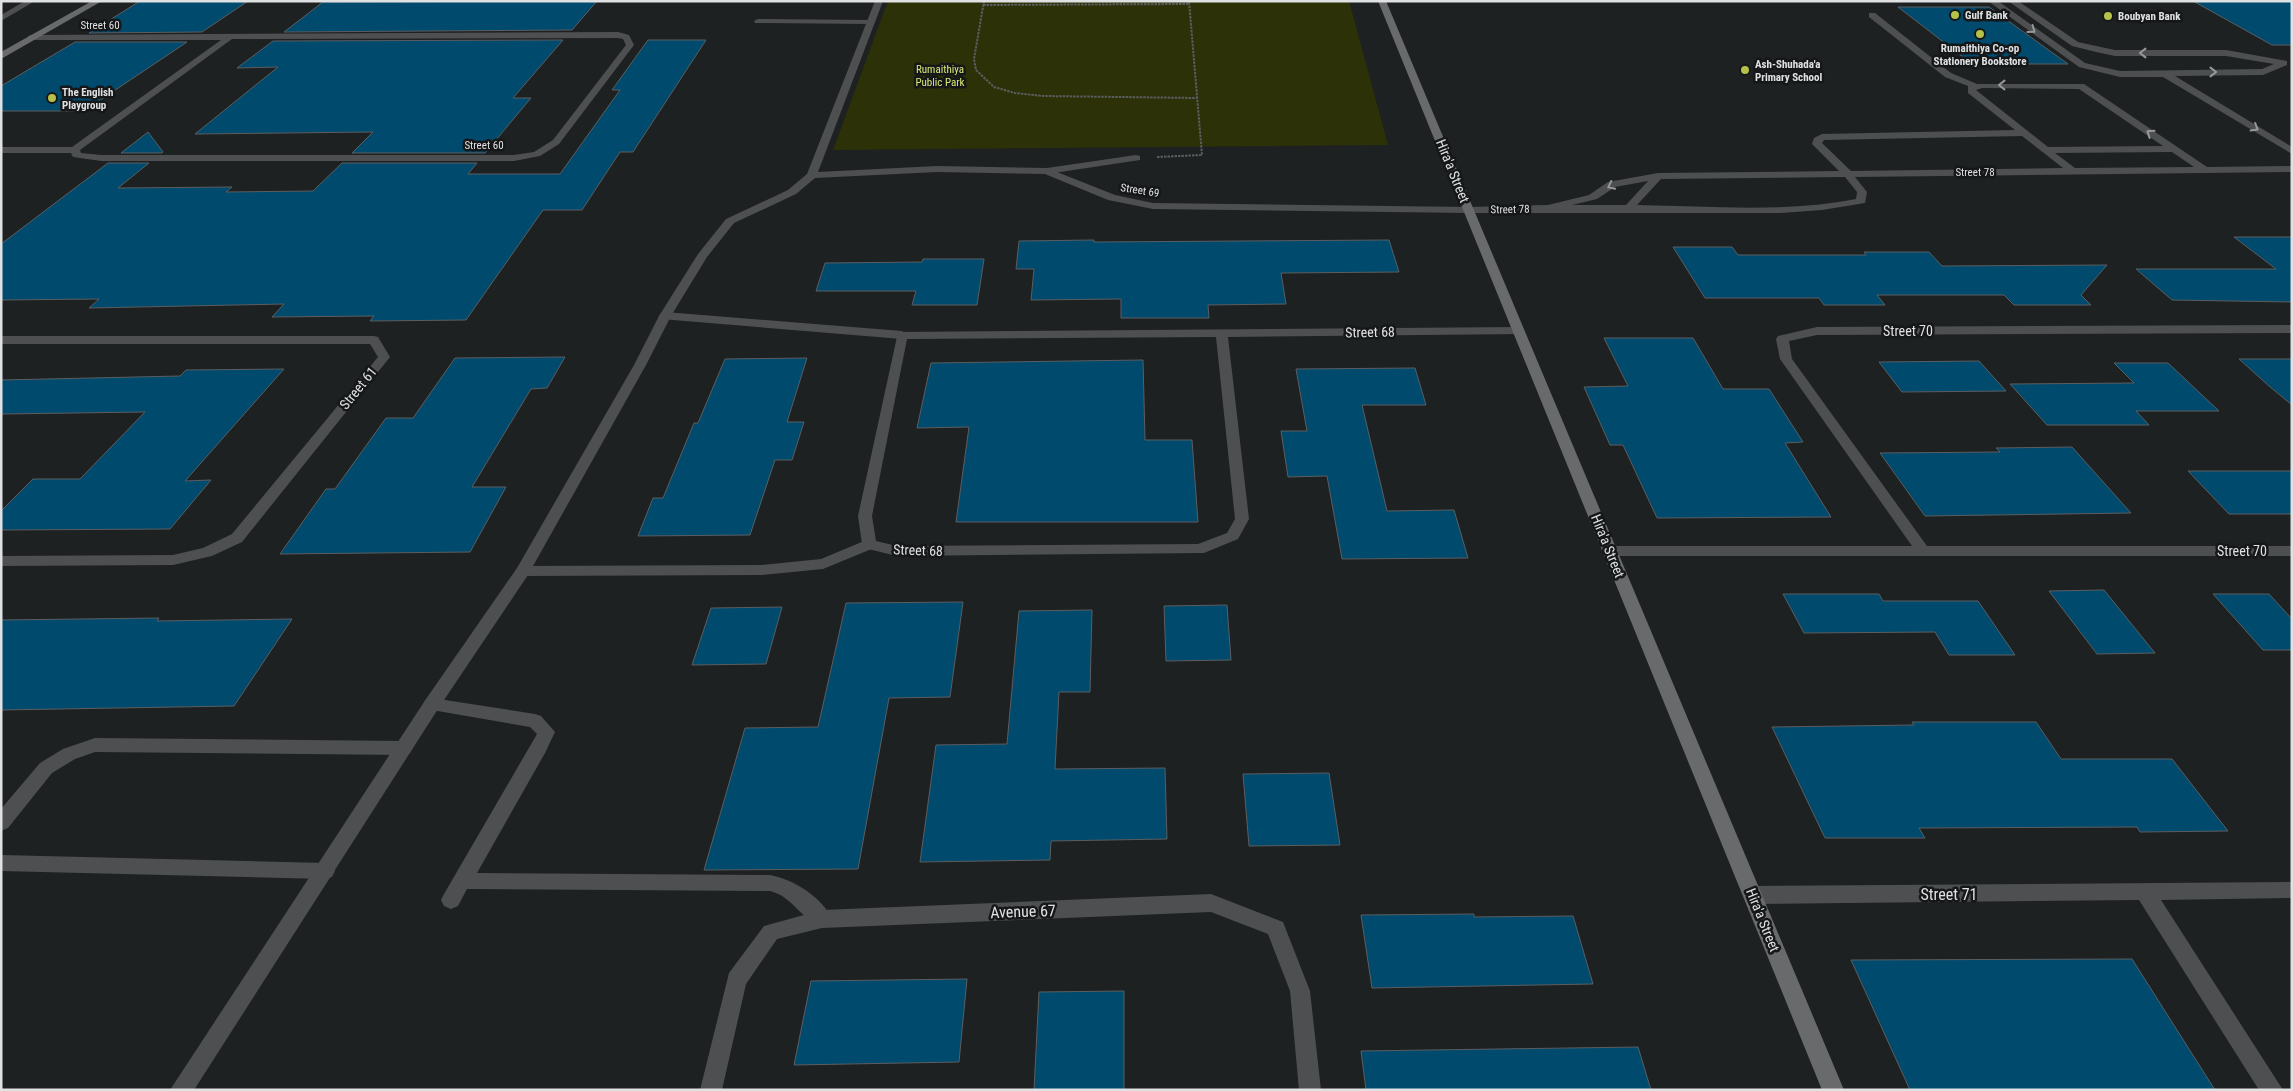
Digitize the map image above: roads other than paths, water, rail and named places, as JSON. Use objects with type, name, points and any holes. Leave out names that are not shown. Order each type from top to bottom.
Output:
[{"type":"street","points":[[1,19],[31,1]]},
{"type":"street","points":[[1,56],[98,1]]},
{"type":"street","points":[[180,1090],[325,871],[432,704],[523,571],[640,365],[665,316],[702,256],[730,221],[792,192],[812,175],[879,1]]},
{"type":"street","name":"Hira'a Street","points":[[1382,1],[1833,1090]]},
{"type":"street","points":[[1992,1],[2082,65],[2120,74],[2263,72],[2288,65]]},
{"type":"street","points":[[2012,1],[2075,44],[2096,49],[2114,52],[2226,52],[2288,65]]},
{"type":"street","points":[[1872,15],[1948,75],[1975,86],[2081,86],[2205,170]]},
{"type":"street","points":[[758,21],[871,22]]},
{"type":"street","name":"Street 60","points":[[31,38],[618,34],[626,37],[630,45],[556,142],[537,154],[514,158],[100,158],[77,155],[75,150]]},
{"type":"street","points":[[1,150],[75,150],[230,37]]},
{"type":"street","points":[[2073,59],[2096,49]]},
{"type":"street","points":[[2165,74],[2292,151]]},
{"type":"street","points":[[1975,86],[1971,88],[1971,91],[2072,171]]},
{"type":"street","points":[[1847,173],[1816,144],[1817,140],[1830,136],[2024,133]]},
{"type":"street","points":[[2045,150],[2173,148]]},
{"type":"street","points":[[1046,171],[1136,158]]},
{"type":"street","name":"Street 69","points":[[812,175],[937,169],[1046,171],[1112,198],[1153,206],[1469,210]]},
{"type":"street","name":"Street 78","points":[[1552,208],[1593,197],[1612,184],[1658,176],[2292,170]]},
{"type":"street","name":"Street 78","points":[[1469,210],[1552,208],[1791,209],[1842,206],[1861,201],[1862,192],[1847,173]]},
{"type":"street","points":[[1629,208],[1658,176]]},
{"type":"street","name":"Street 68","points":[[665,316],[902,335],[1222,334],[1519,330]]},
{"type":"street","name":"Street 70","points":[[1923,552],[1786,360],[1782,339],[1817,331],[2292,329]]},
{"type":"street","name":"Street 68","points":[[869,544],[897,551],[1199,549],[1233,536],[1242,519],[1222,334]]},
{"type":"street","points":[[523,571],[760,570],[823,564],[869,544],[864,516],[902,335]]},
{"type":"street","name":"Street 61","points":[[1,340],[374,340],[384,357],[237,538],[206,552],[173,560],[1,561]]},
{"type":"street","name":"Street 70","points":[[1610,551],[2292,551]]},
{"type":"street","points":[[432,704],[535,721],[546,732],[539,748],[451,900]]},
{"type":"street","points":[[1,823],[46,768],[69,754],[95,745],[404,748]]},
{"type":"street","points":[[1,863],[325,871]]},
{"type":"street","points":[[462,881],[779,884],[790,891],[822,919]]},
{"type":"street","name":"Street 71","points":[[1753,895],[2292,890]]},
{"type":"street","points":[[2145,892],[2272,1090]]},
{"type":"street","name":"Avenue 67","points":[[711,1090],[736,980],[772,932],[822,919],[1211,903],[1276,928],[1300,991],[1310,1090]]},
{"type":"place","name":"Gulf Bank","points":[[1955,15]]},
{"type":"place","name":"Boubyan Bank","points":[[2108,16]]},
{"type":"place","name":"Rumaithiya Co-op Stationery Bookstore","points":[[1980,34]]},
{"type":"place","name":"Ash-Shuhada'a Primary School","points":[[1745,70]]},
{"type":"place","name":"The English Playgroup","points":[[52,98]]},
{"type":"park label","name":"Rumaithiya Public Park","points":[[940,75]]}]
